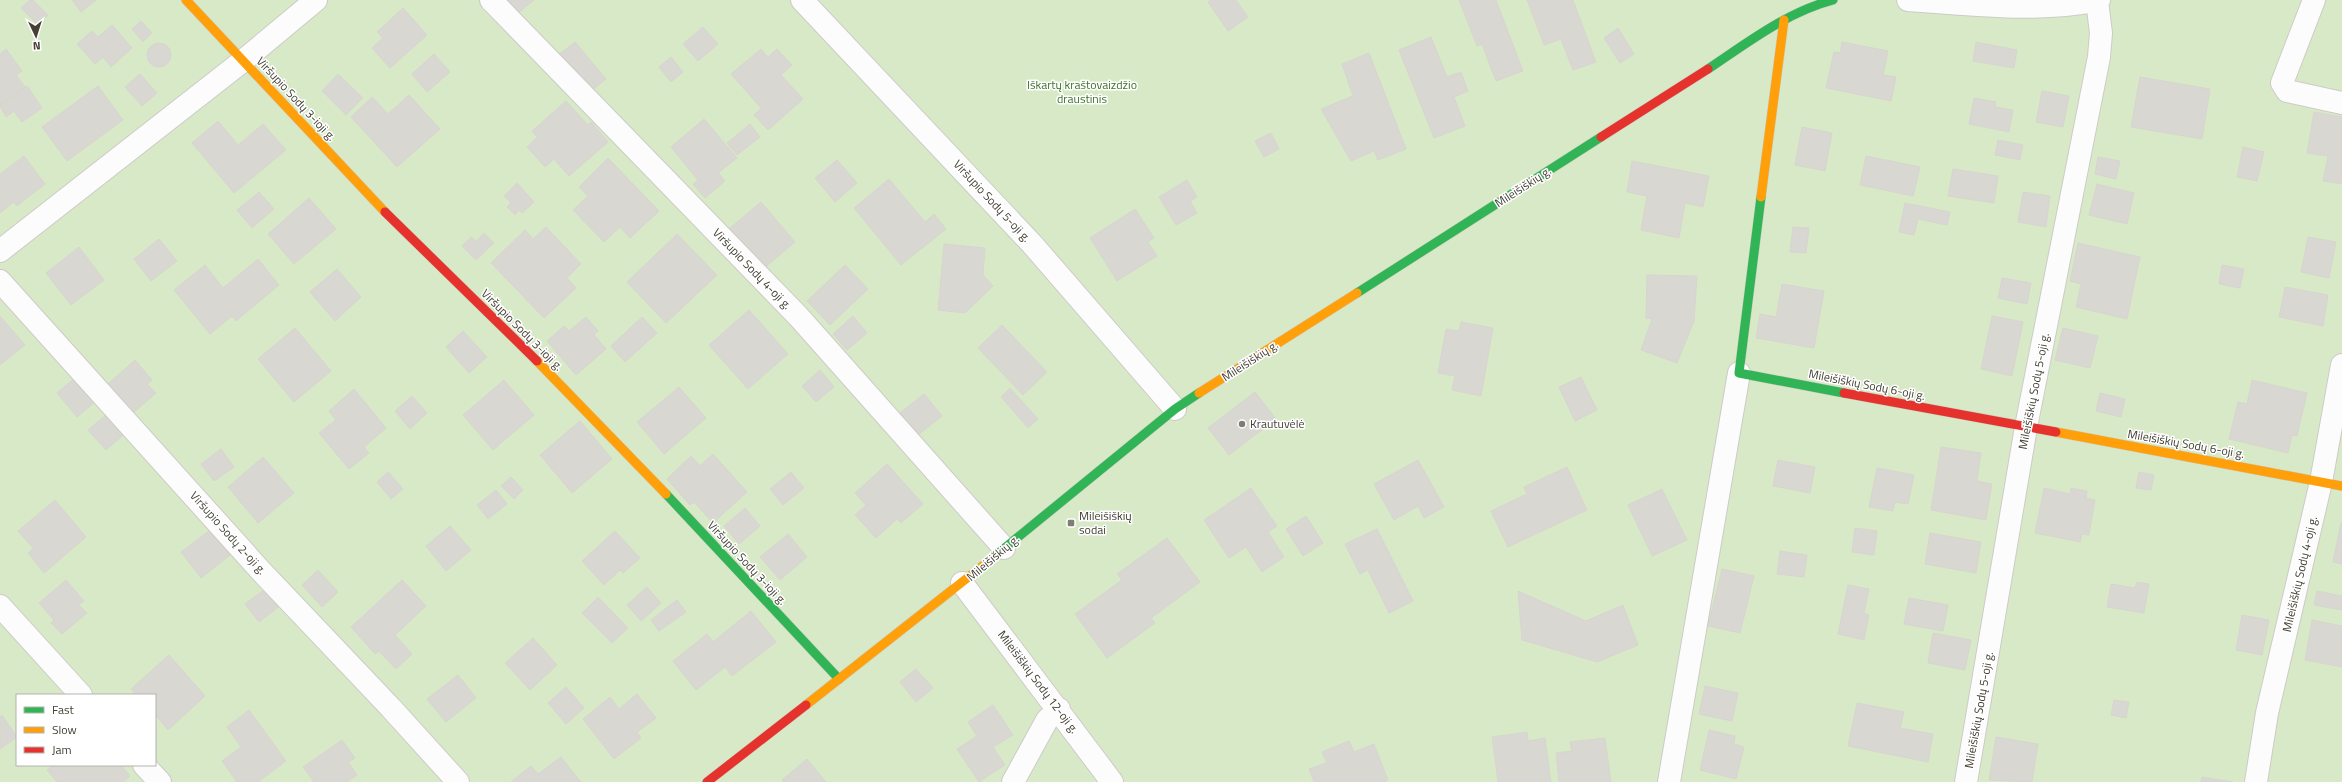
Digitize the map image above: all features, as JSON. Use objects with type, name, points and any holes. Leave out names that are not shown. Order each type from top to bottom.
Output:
[{"type":"street","name":"Viršupio Sodų 3-ioji g.","points":[[186,0],[244,60],[385,212],[523,346],[651,478],[839,679]]},
{"type":"street","points":[[0,251],[244,60],[316,0]]},
{"type":"street","name":"Viršupio Sodų 4-oji g.","points":[[491,0],[798,316],[1004,548]]},
{"type":"street","name":"Viršupio Sodų 5-oji g.","points":[[802,0],[1032,244],[1175,409]]},
{"type":"street","name":"Mileišiškių g.","points":[[707,782],[962,583],[1175,409],[1784,20],[1813,5],[1833,0]]},
{"type":"street","points":[[1908,0],[2002,7],[2040,6],[2098,0]]},
{"type":"street","name":"Mileišiškių Sodų 5-oji g.","points":[[1966,782],[2026,427],[2099,57],[2101,32],[2098,0]]},
{"type":"street","points":[[2314,0],[2282,83],[2287,91],[2342,103]]},
{"type":"street","points":[[1669,782],[1739,373],[1784,20]]},
{"type":"street","name":"Viršupio Sodų 2-oji g.","points":[[0,281],[260,570],[391,708],[458,782]]},
{"type":"street","name":"Mileišiškių Sodų 4-oji g.","points":[[2256,782],[2267,713],[2321,482],[2342,365]]},
{"type":"street","name":"Mileišiškių Sodų 6-oji g.","points":[[1739,373],[2342,486]]},
{"type":"street","name":"Mileišiškių Sodų 12-oji g.","points":[[962,583],[1059,709],[1112,782]]},
{"type":"street","points":[[0,606],[80,694]]},
{"type":"street","points":[[1013,782],[1047,720],[1059,709]]},
{"type":"street","points":[[145,766],[160,782]]},
{"type":"green space","name":"Iškartų kraštovaizdžio draustinis","points":[[0,0],[2342,0],[2342,782],[0,782]]},
{"type":"building","points":[[30,0],[33,0],[48,15],[38,25],[21,8]]},
{"type":"building","points":[[72,0],[96,0],[81,12]]},
{"type":"building","points":[[504,0],[534,0],[517,14]]},
{"type":"building","points":[[1210,0],[1236,0],[1248,17],[1228,31],[1208,2]]},
{"type":"building","points":[[1459,0],[1496,0],[1523,71],[1496,81],[1482,44],[1477,46]]},
{"type":"building","points":[[1527,0],[1573,0],[1596,62],[1573,70],[1561,39],[1544,45]]},
{"type":"building","points":[[403,8],[427,35],[390,68],[372,48],[383,38],[377,32]]},
{"type":"building","points":[[141,21],[152,33],[143,42],[132,29]]},
{"type":"building","points":[[112,25],[132,48],[111,67],[103,57],[95,64],[77,44],[92,31],[98,37]]},
{"type":"building","points":[[703,27],[718,44],[698,61],[683,44]]},
{"type":"building","points":[[1618,28],[1634,54],[1620,63],[1604,38]]},
{"type":"building","points":[[1431,37],[1447,77],[1461,72],[1468,91],[1454,97],[1465,126],[1434,138],[1399,50]]},
{"type":"building","points":[[575,42],[606,79],[591,91],[557,56]]},
{"type":"building","points":[[1842,42],[1888,51],[1883,75],[1896,77],[1891,101],[1826,88],[1834,52],[1840,53]]},
{"type":"building","points":[[1976,42],[2017,50],[2014,68],[1973,61]]},
{"type":"building","points":[[159,43],[168,46],[171,55],[168,64],[159,67],[150,64],[147,55],[150,46]]},
{"type":"building","points":[[6,49],[22,71],[16,75],[25,87],[0,105],[0,54]]},
{"type":"building","points":[[761,49],[768,57],[777,49],[792,65],[781,75],[803,99],[768,130],[754,115],[761,108],[731,74]]},
{"type":"building","points":[[1369,53],[1406,149],[1378,160],[1374,151],[1351,161],[1321,109],[1353,96],[1342,64]]},
{"type":"building","points":[[434,54],[450,72],[427,92],[412,74]]},
{"type":"building","points":[[671,57],[683,72],[671,82],[659,67]]},
{"type":"building","points":[[140,74],[157,93],[142,106],[125,87]]},
{"type":"building","points":[[338,74],[363,98],[346,115],[322,91]]},
{"type":"building","points":[[2140,77],[2210,89],[2202,139],[2131,127]]},
{"type":"building","points":[[27,86],[42,108],[22,122],[14,111],[6,117],[0,106]]},
{"type":"building","points":[[98,86],[123,120],[67,161],[42,127]]},
{"type":"building","points":[[2042,91],[2069,96],[2063,127],[2036,122]]},
{"type":"building","points":[[409,95],[440,129],[397,167],[351,117],[372,97],[388,114]]},
{"type":"building","points":[[1974,98],[1996,102],[1995,107],[2013,110],[2009,132],[1969,124]]},
{"type":"building","points":[[566,101],[588,125],[591,122],[608,142],[569,176],[554,159],[545,167],[527,147],[537,137],[532,131]]},
{"type":"building","points":[[2314,112],[2342,117],[2342,184],[2323,181],[2328,156],[2307,153]]},
{"type":"building","points":[[704,119],[737,158],[718,173],[725,181],[705,198],[693,184],[698,180],[671,147]]},
{"type":"building","points":[[218,121],[238,145],[263,124],[286,150],[234,193],[192,143]]},
{"type":"building","points":[[750,124],[760,137],[737,155],[727,143]]},
{"type":"building","points":[[1802,127],[1832,133],[1825,171],[1795,165]]},
{"type":"building","points":[[1271,133],[1279,149],[1264,157],[1255,141]]},
{"type":"building","points":[[1998,140],[2023,145],[2020,160],[1995,155]]},
{"type":"building","points":[[2243,147],[2264,152],[2257,181],[2237,177]]},
{"type":"building","points":[[24,156],[45,184],[17,206],[14,202],[0,213],[0,174]]},
{"type":"building","points":[[1866,156],[1920,167],[1913,196],[1860,185]]},
{"type":"building","points":[[2098,157],[2120,161],[2116,179],[2095,174]]},
{"type":"building","points":[[608,158],[659,211],[630,238],[620,227],[604,242],[573,210],[588,196],[579,187]]},
{"type":"building","points":[[837,160],[857,183],[835,202],[815,178]]},
{"type":"building","points":[[1632,161],[1709,176],[1703,207],[1685,203],[1679,238],[1641,230],[1647,196],[1627,192]]},
{"type":"building","points":[[1953,169],[1998,176],[1994,203],[1948,196]]},
{"type":"building","points":[[889,179],[925,222],[934,214],[946,229],[901,265],[854,208]]},
{"type":"building","points":[[1187,180],[1197,197],[1190,201],[1197,213],[1176,225],[1159,197]]},
{"type":"building","points":[[517,183],[534,202],[522,213],[519,210],[515,215],[507,207],[511,203],[504,196]]},
{"type":"building","points":[[2097,184],[2134,193],[2127,224],[2089,215]]},
{"type":"building","points":[[259,192],[274,209],[252,228],[237,210]]},
{"type":"building","points":[[2023,192],[2050,196],[2046,227],[2018,222]]},
{"type":"building","points":[[309,198],[336,229],[294,264],[268,234]]},
{"type":"building","points":[[761,202],[795,242],[763,269],[729,229]]},
{"type":"building","points":[[1905,203],[1950,212],[1947,225],[1918,219],[1914,235],[1899,232]]},
{"type":"building","points":[[1135,209],[1154,238],[1148,242],[1157,256],[1117,281],[1090,238]]},
{"type":"building","points":[[546,227],[581,264],[567,278],[576,288],[544,318],[491,263],[525,230],[533,239]]},
{"type":"building","points":[[1793,227],[1809,228],[1806,253],[1790,252]]},
{"type":"building","points":[[484,233],[494,243],[476,260],[462,246],[471,237],[476,241]]},
{"type":"building","points":[[677,234],[717,275],[666,323],[627,282]]},
{"type":"building","points":[[2308,237],[2336,242],[2329,278],[2301,272]]},
{"type":"building","points":[[159,239],[177,261],[151,281],[134,259]]},
{"type":"building","points":[[2078,243],[2140,257],[2127,319],[2076,307],[2081,284],[2070,281]]},
{"type":"building","points":[[944,244],[985,248],[983,275],[993,286],[965,313],[938,310]]},
{"type":"building","points":[[79,247],[104,280],[71,305],[46,273]]},
{"type":"building","points":[[258,259],[279,285],[236,321],[232,316],[210,334],[174,290],[205,265],[223,288]]},
{"type":"building","points":[[845,265],[868,289],[830,325],[807,301]]},
{"type":"building","points":[[2222,265],[2244,269],[2240,288],[2219,284]]},
{"type":"building","points":[[337,269],[361,297],[335,321],[310,292]]},
{"type":"building","points":[[1647,275],[1697,276],[1694,321],[1677,363],[1641,350],[1652,319],[1646,318]]},
{"type":"building","points":[[2002,278],[2031,283],[2027,304],[1998,298]]},
{"type":"building","points":[[1782,284],[1824,291],[1814,348],[1756,338],[1760,314],[1776,317]]},
{"type":"building","points":[[2285,287],[2328,295],[2323,326],[2279,317]]},
{"type":"building","points":[[749,310],[788,354],[748,389],[709,345]]},
{"type":"building","points":[[0,316],[25,345],[0,365]]},
{"type":"building","points":[[853,316],[867,333],[847,350],[833,334]]},
{"type":"building","points":[[1992,316],[2023,322],[2012,376],[1981,369]]},
{"type":"building","points":[[586,317],[598,331],[594,335],[606,349],[576,375],[547,341],[564,326],[569,331]]},
{"type":"building","points":[[642,317],[657,333],[625,362],[611,346]]},
{"type":"building","points":[[1461,322],[1493,328],[1481,396],[1452,390],[1455,376],[1438,373],[1446,329],[1459,331]]},
{"type":"building","points":[[1002,325],[1047,372],[1023,395],[978,348]]},
{"type":"building","points":[[295,328],[331,371],[294,402],[258,359]]},
{"type":"building","points":[[2063,328],[2098,336],[2090,368],[2055,360]]},
{"type":"building","points":[[463,331],[487,357],[469,373],[446,347]]},
{"type":"building","points":[[135,360],[152,380],[147,384],[156,393],[133,413],[108,384]]},
{"type":"building","points":[[820,370],[834,387],[816,402],[802,386]]},
{"type":"building","points":[[76,377],[97,400],[77,417],[57,393]]},
{"type":"building","points":[[1581,377],[1597,410],[1575,421],[1559,387]]},
{"type":"building","points":[[504,380],[534,415],[493,450],[463,415]]},
{"type":"building","points":[[2252,380],[2307,393],[2297,436],[2292,435],[2288,453],[2229,439],[2238,402],[2247,404]]},
{"type":"building","points":[[679,387],[706,418],[664,454],[637,422]]},
{"type":"building","points":[[1010,388],[1038,419],[1028,428],[1001,397]]},
{"type":"building","points":[[354,389],[386,428],[364,447],[369,453],[349,469],[319,433],[336,420],[329,411]]},
{"type":"building","name":"Krautuvėlė","points":[[1255,392],[1276,419],[1229,455],[1208,428]]},
{"type":"building","points":[[2100,393],[2125,399],[2121,417],[2096,411]]},
{"type":"building","points":[[924,394],[942,416],[918,435],[900,413]]},
{"type":"building","points":[[412,396],[427,413],[410,429],[395,411]]},
{"type":"building","points":[[106,415],[123,435],[106,450],[88,430]]},
{"type":"building","points":[[580,421],[612,459],[572,493],[540,455]]},
{"type":"building","points":[[1941,447],[1981,453],[1977,481],[1992,484],[1986,520],[1931,510]]},
{"type":"building","points":[[221,449],[234,467],[214,481],[201,464]]},
{"type":"building","points":[[713,454],[747,492],[713,523],[694,502],[690,505],[667,479],[691,456],[700,466]]},
{"type":"building","points":[[263,457],[294,493],[258,523],[228,487]]},
{"type":"building","points":[[1418,460],[1444,507],[1424,518],[1418,506],[1394,520],[1374,484]]},
{"type":"building","points":[[1778,460],[1815,467],[1810,493],[1773,486]]},
{"type":"building","points":[[887,464],[923,504],[901,523],[897,519],[876,538],[855,515],[866,505],[855,493]]},
{"type":"building","points":[[1567,467],[1587,510],[1508,547],[1491,511],[1527,494],[1524,487]]},
{"type":"building","points":[[1877,468],[1914,475],[1908,504],[1895,502],[1893,511],[1869,507]]},
{"type":"building","points":[[388,472],[403,489],[391,499],[377,482]]},
{"type":"building","points":[[791,472],[804,488],[783,505],[770,489]]},
{"type":"building","points":[[2139,472],[2154,475],[2151,490],[2136,488]]},
{"type":"building","points":[[511,477],[523,490],[514,499],[501,486]]},
{"type":"building","points":[[1251,488],[1277,526],[1268,532],[1284,557],[1262,572],[1246,547],[1229,558],[1204,520]]},
{"type":"building","points":[[2044,488],[2070,494],[2071,488],[2087,491],[2086,498],[2095,500],[2089,535],[2082,534],[2080,542],[2035,533]]},
{"type":"building","points":[[1662,489],[1687,540],[1652,556],[1628,505]]},
{"type":"building","points":[[496,490],[507,504],[488,519],[477,505]]},
{"type":"building","points":[[55,500],[86,537],[44,573],[28,553],[33,548],[18,531]]},
{"type":"building","points":[[745,508],[760,526],[739,544],[724,526]]},
{"type":"building","points":[[1306,516],[1323,543],[1303,556],[1286,529]]},
{"type":"building","points":[[2342,523],[2342,564],[2333,562]]},
{"type":"building","points":[[450,526],[471,550],[446,571],[426,546]]},
{"type":"building","points":[[1855,528],[1877,531],[1874,555],[1852,552]]},
{"type":"building","points":[[1377,529],[1413,601],[1389,613],[1368,570],[1360,574],[1345,544]]},
{"type":"building","points":[[210,530],[230,555],[201,578],[181,552]]},
{"type":"building","points":[[615,531],[640,558],[623,573],[620,570],[604,585],[582,561]]},
{"type":"building","points":[[1930,533],[1981,542],[1976,573],[1925,564]]},
{"type":"building","points":[[788,534],[807,557],[780,580],[760,557]]},
{"type":"building","points":[[1167,538],[1200,582],[1151,618],[1155,623],[1107,658],[1075,614],[1122,580],[1117,574]]},
{"type":"building","points":[[1780,551],[1807,555],[1804,577],[1777,574]]},
{"type":"building","points":[[1722,569],[1754,576],[1740,633],[1708,626]]},
{"type":"building","points":[[318,570],[338,592],[322,607],[302,585]]},
{"type":"building","points":[[66,580],[84,601],[79,605],[87,613],[62,634],[51,623],[54,620],[39,603]]},
{"type":"building","points":[[402,580],[426,606],[395,635],[412,654],[396,669],[379,651],[375,654],[351,627]]},
{"type":"building","points":[[2137,582],[2149,584],[2144,613],[2107,607],[2111,584],[2135,588]]},
{"type":"building","points":[[1848,585],[1869,589],[1864,613],[1869,615],[1864,640],[1838,634]]},
{"type":"building","points":[[268,587],[281,605],[259,622],[245,604]]},
{"type":"building","points":[[647,587],[661,603],[641,621],[627,605]]},
{"type":"building","points":[[1518,591],[1586,621],[1623,605],[1638,645],[1597,662],[1522,640]]},
{"type":"building","points":[[2317,591],[2342,596],[2342,610],[2314,605]]},
{"type":"building","points":[[598,597],[628,628],[612,643],[582,613]]},
{"type":"building","points":[[1909,598],[1948,605],[1943,631],[1904,624]]},
{"type":"building","points":[[677,600],[686,612],[659,631],[651,620]]},
{"type":"building","points":[[751,611],[776,642],[732,676],[725,667],[696,690],[673,661],[707,634],[713,642]]},
{"type":"building","points":[[2242,615],[2269,620],[2262,655],[2236,650]]},
{"type":"building","points":[[2312,620],[2342,626],[2342,667],[2305,660]]},
{"type":"building","points":[[1933,633],[1971,640],[1965,670],[1928,663]]},
{"type":"building","points":[[533,638],[557,665],[530,690],[505,663]]},
{"type":"building","points":[[169,655],[205,696],[168,730],[157,717],[156,718],[156,694],[135,694],[131,689]]},
{"type":"building","points":[[916,669],[933,688],[916,702],[900,682]]},
{"type":"building","points":[[458,675],[476,698],[446,722],[427,699]]},
{"type":"building","points":[[1705,686],[1738,693],[1732,721],[1699,714]]},
{"type":"building","points":[[566,687],[584,708],[566,724],[548,703]]},
{"type":"building","points":[[637,694],[656,718],[637,732],[641,738],[614,759],[583,719],[610,697],[619,709]]},
{"type":"building","points":[[2114,700],[2129,702],[2126,718],[2111,715]]},
{"type":"building","points":[[1857,703],[1904,712],[1900,728],[1933,734],[1928,762],[1848,746]]},
{"type":"building","points":[[993,705],[1013,735],[993,747],[1005,765],[979,782],[957,749],[977,736],[968,722]]},
{"type":"building","points":[[249,710],[286,761],[258,782],[237,782],[222,761],[241,747],[227,727]]},
{"type":"building","points":[[2,715],[16,738],[0,749],[0,717]]},
{"type":"building","points":[[1709,730],[1735,736],[1734,744],[1744,747],[1736,779],[1700,770]]},
{"type":"building","points":[[1527,732],[1528,741],[1545,738],[1551,782],[1498,782],[1492,737]]},
{"type":"building","points":[[1996,737],[2038,744],[2032,782],[1989,780]]},
{"type":"building","points":[[1605,738],[1611,782],[1559,782],[1556,753],[1572,751],[1570,742]]},
{"type":"building","points":[[342,740],[355,758],[348,762],[357,775],[347,782],[314,782],[303,767]]},
{"type":"building","points":[[1349,741],[1354,752],[1374,744],[1388,780],[1384,782],[1314,782],[1309,769],[1327,763],[1322,752]]},
{"type":"building","points":[[561,757],[581,782],[511,782],[531,766],[538,774]]},
{"type":"building","points":[[807,759],[826,782],[784,782],[782,780]]},
{"type":"building","points":[[52,766],[122,766],[130,776],[123,782],[57,782],[47,770]]},
{"type":"building","points":[[2202,777],[2233,782],[2201,782]]},
{"type":"traffic: fast","points":[[1708,69],[1784,20],[1816,5],[1833,0]]},
{"type":"traffic: fast","points":[[1357,293],[1601,137]]},
{"type":"traffic: fast","points":[[1761,197],[1739,373],[1844,393]]},
{"type":"traffic: fast","points":[[985,564],[1175,409],[1199,393]]},
{"type":"traffic: fast","points":[[666,494],[839,679]]},
{"type":"traffic: slow","points":[[186,0],[385,212]]},
{"type":"traffic: slow","points":[[1761,197],[1784,20]]},
{"type":"traffic: slow","points":[[1199,393],[1357,293]]},
{"type":"traffic: slow","points":[[537,361],[666,494]]},
{"type":"traffic: slow","points":[[2056,432],[2342,486]]},
{"type":"traffic: slow","points":[[806,705],[985,564]]},
{"type":"traffic: jam","points":[[1601,137],[1708,69]]},
{"type":"traffic: jam","points":[[385,212],[537,361]]},
{"type":"traffic: jam","points":[[1844,393],[2056,432]]},
{"type":"traffic: jam","points":[[707,782],[806,705]]},
{"type":"place","name":"Krautuvėlė","points":[[1242,424]]},
{"type":"place","name":"Mileišiškių sodai","points":[[1071,523]]}]
